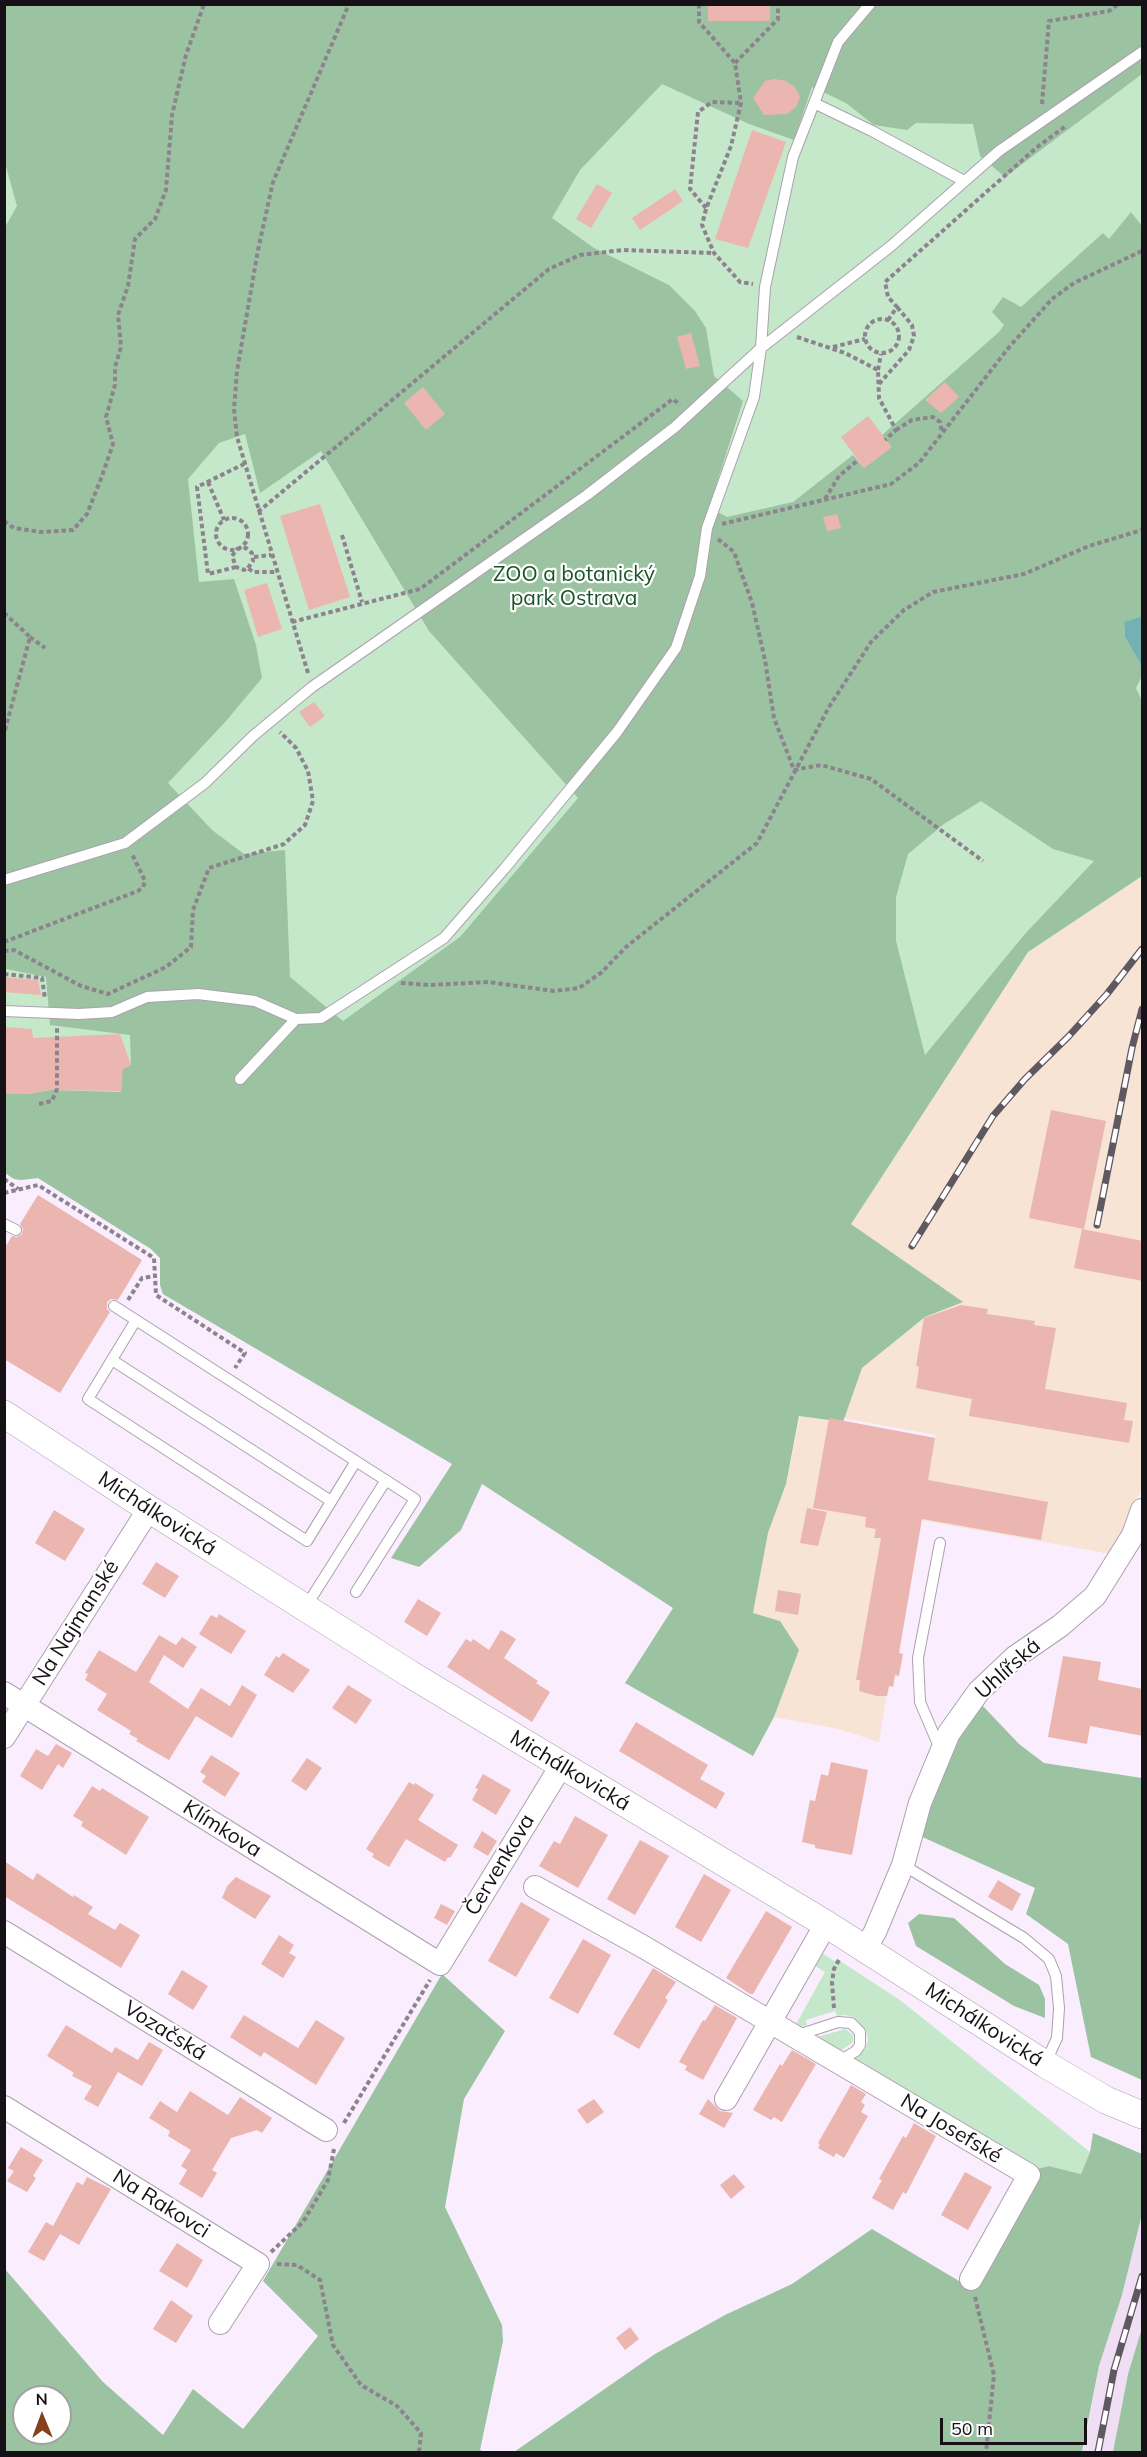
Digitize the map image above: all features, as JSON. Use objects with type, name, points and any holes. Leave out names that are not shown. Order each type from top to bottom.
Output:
[{"type":"street","name":"Michálkovická","points":[[4,1414],[305,1608],[561,1766],[826,1924],[853,1953],[1106,2100],[1143,2115]]},
{"type":"street","name":"Na Najmanské","points":[[4,1737],[149,1509]]},
{"type":"street","name":"Uhlířská","points":[[853,1953],[875,1932],[903,1865],[920,1803],[949,1732],[979,1691],[1015,1657],[1060,1626],[1095,1596],[1133,1535],[1143,1510]]},
{"type":"street","name":"Klímkova","points":[[4,1693],[440,1964]]},
{"type":"street","name":"Červenkova","points":[[440,1964],[561,1766]]},
{"type":"street","name":"Na Josefské","points":[[535,1887],[642,1946],[1029,2175],[971,2279]]},
{"type":"street","points":[[726,2100],[826,1924]]},
{"type":"street","name":"Vozačská","points":[[4,1932],[334,2134]]},
{"type":"street","name":"Na Rakovci","points":[[4,2107],[258,2264]]},
{"type":"street","points":[[220,2323],[258,2264]]},
{"type":"lane","points":[[4,1011],[112,1012],[147,997],[198,994],[255,1001],[296,1019],[321,1018],[444,938],[617,732],[675,648],[700,576],[707,528],[754,398],[761,348],[765,287],[793,157],[838,42],[870,4]]},
{"type":"lane","points":[[4,880],[125,843],[205,783],[270,722],[312,687],[587,495],[690,413],[761,348],[891,246],[999,151],[1143,52]]},
{"type":"lane","points":[[814,103],[872,131],[964,181]]},
{"type":"lane","points":[[240,1079],[296,1019]]},
{"type":"lane","points":[[4,1224],[16,1230]]},
{"type":"lane","points":[[114,1306],[416,1499],[356,1592]]},
{"type":"lane","points":[[136,1320],[88,1399],[297,1534],[307,1540],[356,1461]]},
{"type":"lane","points":[[112,1360],[331,1501]]},
{"type":"lane","points":[[305,1608],[386,1480]]},
{"type":"lane","points":[[940,1543],[918,1658],[920,1702],[941,1752]]},
{"type":"lane","points":[[903,1865],[1024,1938],[1049,1959],[1056,1976],[1059,2008],[1057,2038],[1045,2064]]},
{"type":"lane","points":[[795,2036],[838,2022],[851,2023],[860,2032],[860,2045],[856,2051],[838,2062]]},
{"type":"path","points":[[4,521],[14,528],[41,532],[73,530],[87,513],[102,477],[112,444],[106,417],[115,385],[116,367],[121,347],[117,315],[128,286],[135,238],[155,219],[166,190],[172,115],[186,55],[204,4]]},
{"type":"path","points":[[312,687],[244,464],[237,437],[234,409],[237,371],[258,250],[273,182],[349,4]]},
{"type":"path","points":[[699,4],[699,22],[735,63],[741,103],[731,146],[706,208],[702,225],[714,253],[740,282],[765,287]]},
{"type":"path","points":[[735,63],[778,19],[778,4]]},
{"type":"path","points":[[1041,122],[1049,21],[1109,11],[1118,4]]},
{"type":"path","points":[[706,208],[690,189],[698,112],[712,102],[741,103]]},
{"type":"path","points":[[878,384],[909,350],[914,336],[912,325],[888,297],[885,282],[1036,148],[1072,121]]},
{"type":"path","points":[[258,512],[549,269],[580,255],[623,250],[714,253]]},
{"type":"path","points":[[707,528],[891,484],[919,463],[1010,346],[1052,299],[1074,283],[1143,251]]},
{"type":"path","points":[[888,320],[897,307]]},
{"type":"path","points":[[880,319],[888,320],[897,327],[900,340],[892,351],[881,354],[872,351],[865,339],[865,333],[873,322],[880,319]]},
{"type":"path","points":[[782,332],[832,348],[878,370]]},
{"type":"path","points":[[832,348],[865,339]]},
{"type":"path","points":[[881,354],[878,370],[879,398],[896,430]]},
{"type":"path","points":[[292,622],[362,602],[420,589],[673,399],[690,413]]},
{"type":"path","points":[[885,441],[896,430],[912,420],[933,417],[940,422],[942,433]]},
{"type":"path","points":[[825,500],[839,476],[858,460]]},
{"type":"path","points":[[244,464],[196,487],[208,574],[236,567],[244,570],[248,568],[254,557]]},
{"type":"path","points":[[208,482],[224,520]]},
{"type":"path","points":[[236,567],[232,556],[237,549],[246,541],[247,528],[238,520],[232,518],[224,520],[217,527],[217,540],[225,549],[237,549],[246,548],[254,557]]},
{"type":"path","points":[[707,528],[734,552],[752,603],[765,660],[774,718],[794,770]]},
{"type":"path","points":[[379,982],[429,985],[488,982],[554,991],[579,987],[602,972],[626,947],[757,843],[829,707],[871,642],[904,610],[933,592],[1024,574],[1089,546],[1143,530]]},
{"type":"path","points":[[342,535],[362,602]]},
{"type":"path","points":[[254,557],[271,555]]},
{"type":"path","points":[[248,568],[253,572],[277,572]]},
{"type":"path","points":[[4,614],[45,648]]},
{"type":"path","points":[[4,734],[30,637]]},
{"type":"path","points":[[4,951],[14,950],[81,986],[108,994],[166,966],[191,947],[193,910],[209,868],[285,844],[305,825],[314,801],[308,771],[296,748],[270,722]]},
{"type":"path","points":[[794,770],[821,765],[871,779],[983,861]]},
{"type":"path","points":[[4,942],[143,887],[145,881],[125,843]]},
{"type":"path","points":[[4,975],[42,978],[52,1013],[57,1089],[52,1101],[39,1104]]},
{"type":"path","points":[[4,1179],[19,1189]]},
{"type":"path","points":[[4,1193],[38,1185],[154,1258],[156,1295],[245,1353],[228,1379]]},
{"type":"path","points":[[137,1286],[142,1278],[155,1276]]},
{"type":"path","points":[[835,2014],[832,1982],[834,1969],[853,1953]]},
{"type":"path","points":[[258,2264],[303,2222],[328,2180],[334,2134],[440,1964]]},
{"type":"path","points":[[258,2264],[297,2265],[320,2280],[333,2345],[361,2385],[397,2406],[421,2433],[419,2452]]},
{"type":"path","points":[[971,2279],[994,2375],[986,2452]]},
{"type":"shaded area","points":[[1142,616],[1142,676],[1141,665],[1125,637],[1124,622]]},
{"type":"shaded area","points":[[1142,876],[1142,1487],[1129,1522],[1112,1554],[920,1520],[893,1687],[888,1686],[879,1742],[839,1729],[774,1717],[799,1650],[780,1621],[753,1613],[768,1533],[786,1484],[800,1416],[935,1438],[936,1435],[843,1418],[862,1368],[925,1317],[962,1302],[851,1224],[1028,952]]},
{"type":"shaded area","points":[[1142,2214],[1142,2328],[1128,2374],[1113,2452],[1083,2452],[1099,2366],[1122,2295]]},
{"type":"green space","name":"ZOO a botanický park Ostrava","points":[[5,5],[1142,5],[1142,876],[1028,952],[623,1575],[453,1464],[163,1294],[160,1285],[160,1258],[151,1249],[38,1178],[14,1179],[5,1173]]},
{"type":"green space","name":"ZOO a botanický park Ostrava","points":[[5,5],[1142,5],[1142,74],[1005,177],[980,156],[973,124],[916,123],[907,130],[874,125],[846,103],[812,87],[794,140],[749,124],[662,84],[580,170],[552,218],[594,248],[669,285],[695,311],[706,328],[714,376],[743,401],[709,507],[727,517],[793,502],[853,455],[864,468],[890,448],[881,436],[999,332],[1004,325],[992,312],[1003,297],[1021,307],[1103,233],[1109,239],[1131,212],[1142,226],[1142,616],[1124,622],[1125,637],[1141,665],[1142,676],[1136,688],[1142,701],[1142,876],[1028,952],[851,1224],[963,1302],[925,1317],[862,1368],[843,1422],[799,1416],[786,1484],[768,1533],[753,1613],[780,1621],[799,1650],[774,1717],[753,1756],[625,1683],[673,1608],[482,1484],[461,1530],[419,1567],[391,1558],[452,1464],[163,1294],[160,1285],[160,1258],[151,1249],[38,1178],[14,1179],[5,1173],[5,1094],[29,1094],[50,1090],[121,1092],[122,1069],[131,1065],[130,1035],[50,1025],[46,977],[5,967],[4,229],[17,206],[5,163]],"holes":[[[245,434],[260,493],[321,451],[429,631],[578,798],[460,937],[343,1021],[290,977],[285,850],[244,854],[212,830],[168,783],[226,721],[262,678],[256,645],[234,579],[199,582],[188,479],[219,443]],[[981,801],[1053,849],[1094,861],[1024,935],[925,1055],[896,941],[896,897],[908,854],[944,824]]]},
{"type":"green space","points":[[980,1703],[1019,1744],[1044,1763],[1142,1778],[1142,2080],[1091,2057],[1068,1944],[1026,1914],[1035,1888],[918,1835],[940,1766]]},
{"type":"green space","points":[[919,1914],[954,1918],[1005,1964],[1039,1985],[1045,1999],[1045,2018],[1014,2006],[916,1946],[908,1923]]},
{"type":"green space","points":[[819,1951],[834,1961],[837,1959],[900,2000],[1090,2152],[1081,2174],[1049,2166],[1037,2169],[853,2061],[866,2048],[868,2039],[866,2030],[854,2017],[837,2016],[835,2011],[806,2020],[807,2025],[797,2028],[795,2026],[825,1972],[812,1964]]},
{"type":"green space","points":[[442,1974],[505,2031],[464,2099],[445,2207],[502,2325],[503,2341],[480,2450],[484,2452],[5,2452],[4,2268],[103,2382],[163,2435],[193,2389],[243,2429],[318,2336],[263,2281]]},
{"type":"green space","points":[[845,2029],[853,2035],[853,2042],[839,2052],[814,2038]]},
{"type":"green space","points":[[1093,2133],[1142,2154],[1142,2214],[1122,2295],[1099,2366],[1082,2452],[514,2452],[655,2354],[725,2315],[792,2284],[872,2229],[959,2281],[973,2285],[1037,2169],[1049,2166],[1081,2174],[1090,2152]]},
{"type":"green space","points":[[1142,2328],[1142,2452],[1113,2452],[1128,2374]]},
{"type":"building","points":[[708,4],[770,4],[770,21],[708,21]]},
{"type":"building","points":[[775,79],[786,81],[795,87],[800,97],[796,107],[787,114],[764,115],[753,98],[765,81]]},
{"type":"building","points":[[752,130],[786,142],[748,248],[715,239]]},
{"type":"building","points":[[597,184],[612,193],[591,228],[576,219]]},
{"type":"building","points":[[675,189],[683,201],[640,230],[632,218]]},
{"type":"building","points":[[691,333],[700,366],[686,369],[677,337]]},
{"type":"building","points":[[945,382],[959,397],[941,413],[925,400]]},
{"type":"building","points":[[423,387],[445,414],[426,430],[404,403]]},
{"type":"building","points":[[868,416],[892,447],[864,468],[841,437]]},
{"type":"building","points":[[320,504],[350,597],[309,610],[280,516]]},
{"type":"building","points":[[837,514],[841,528],[827,531],[823,517]]},
{"type":"building","points":[[267,583],[282,629],[258,637],[244,590]]},
{"type":"building","points":[[314,702],[325,716],[310,727],[299,712]]},
{"type":"building","points":[[4,977],[38,980],[41,995],[4,992]]},
{"type":"building","points":[[4,1027],[32,1029],[33,1038],[120,1034],[131,1065],[123,1068],[121,1091],[48,1090],[29,1094],[4,1094]]},
{"type":"building","points":[[1051,1110],[1106,1121],[1084,1229],[1029,1218]]},
{"type":"building","points":[[38,1195],[142,1260],[118,1300],[111,1299],[107,1302],[107,1309],[110,1312],[60,1393],[4,1359],[4,1249],[12,1236],[17,1237],[22,1234],[23,1229],[20,1224]]},
{"type":"building","points":[[1082,1229],[1143,1241],[1143,1281],[1074,1268]]},
{"type":"building","points":[[961,1305],[988,1309],[987,1314],[1035,1321],[1034,1325],[1056,1328],[1045,1389],[1127,1403],[1124,1420],[1133,1421],[1129,1443],[969,1416],[972,1399],[916,1388],[919,1367],[916,1366],[924,1318]]},
{"type":"building","points":[[829,1418],[935,1438],[928,1480],[1048,1502],[1041,1540],[922,1519],[899,1653],[903,1654],[899,1676],[895,1675],[893,1687],[889,1686],[887,1696],[859,1691],[860,1680],[856,1680],[881,1538],[874,1538],[876,1529],[865,1527],[866,1517],[813,1508]]},
{"type":"building","points":[[807,1508],[827,1512],[818,1546],[800,1543]]},
{"type":"building","points":[[54,1510],[85,1529],[65,1561],[35,1543]]},
{"type":"building","points":[[156,1562],[179,1576],[165,1598],[142,1584]]},
{"type":"building","points":[[778,1590],[801,1594],[798,1615],[775,1611]]},
{"type":"building","points":[[418,1599],[441,1613],[427,1636],[404,1622]]},
{"type":"building","points":[[219,1614],[246,1631],[231,1654],[199,1634],[211,1615],[217,1618]]},
{"type":"building","points":[[501,1630],[516,1639],[504,1658],[550,1692],[532,1722],[447,1667],[466,1639],[471,1642],[473,1639],[489,1650]]},
{"type":"building","points":[[159,1635],[176,1645],[182,1637],[197,1647],[183,1668],[164,1655],[149,1682],[188,1709],[201,1688],[230,1706],[242,1685],[257,1695],[232,1738],[196,1716],[169,1760],[136,1741],[138,1739],[129,1734],[131,1731],[97,1710],[107,1694],[85,1680],[88,1674],[85,1673],[99,1650],[136,1672]]},
{"type":"building","points":[[283,1653],[310,1670],[293,1693],[264,1675],[276,1656],[279,1658]]},
{"type":"building","points":[[1063,1656],[1101,1662],[1098,1680],[1143,1689],[1143,1736],[1090,1726],[1087,1744],[1048,1737]]},
{"type":"building","points":[[348,1685],[372,1700],[356,1724],[332,1708]]},
{"type":"building","points":[[636,1722],[708,1765],[700,1779],[725,1793],[716,1809],[619,1751]]},
{"type":"building","points":[[56,1744],[72,1753],[63,1768],[58,1764],[42,1790],[20,1776],[36,1749],[48,1756]]},
{"type":"building","points":[[211,1755],[240,1773],[225,1797],[202,1782],[206,1776],[200,1772]]},
{"type":"building","points":[[307,1758],[322,1768],[306,1791],[291,1781]]},
{"type":"building","points":[[831,1762],[868,1770],[852,1855],[815,1848],[815,1845],[802,1842],[810,1800],[815,1801],[821,1774],[828,1776]]},
{"type":"building","points":[[483,1774],[511,1790],[496,1815],[472,1800],[478,1789],[475,1788]]},
{"type":"building","points":[[409,1782],[414,1785],[415,1783],[434,1795],[418,1820],[458,1845],[445,1862],[406,1839],[389,1867],[372,1857],[374,1854],[366,1849]]},
{"type":"building","points":[[92,1786],[100,1791],[102,1788],[149,1817],[126,1855],[81,1826],[83,1822],[73,1816]]},
{"type":"building","points":[[575,1816],[608,1835],[578,1888],[539,1866],[554,1841],[560,1844]]},
{"type":"building","points":[[482,1831],[497,1841],[488,1856],[473,1847]]},
{"type":"building","points":[[640,1840],[669,1856],[635,1915],[607,1899]]},
{"type":"building","points":[[4,1861],[33,1880],[37,1873],[73,1897],[74,1895],[93,1907],[88,1914],[115,1930],[120,1923],[140,1935],[121,1968],[4,1896]]},
{"type":"building","points":[[704,1874],[731,1890],[701,1942],[675,1927]]},
{"type":"building","points":[[236,1877],[271,1896],[255,1919],[222,1898],[227,1886]]},
{"type":"building","points":[[998,1880],[1021,1894],[1012,1911],[988,1897]]},
{"type":"building","points":[[521,1902],[550,1919],[516,1977],[488,1961]]},
{"type":"building","points":[[441,1904],[455,1911],[447,1925],[434,1918]]},
{"type":"building","points":[[766,1911],[792,1927],[753,1994],[750,1994],[726,1978]]},
{"type":"building","points":[[279,1935],[294,1945],[289,1953],[296,1957],[283,1978],[261,1964]]},
{"type":"building","points":[[583,1939],[611,1955],[578,2014],[549,1998]]},
{"type":"building","points":[[653,1968],[676,1982],[665,1998],[668,2000],[639,2049],[613,2034]]},
{"type":"building","points":[[182,1970],[208,1986],[193,2010],[168,1994]]},
{"type":"building","points":[[715,2005],[737,2018],[703,2080],[685,2070],[687,2066],[679,2062],[703,2020],[705,2021]]},
{"type":"building","points":[[244,2015],[298,2048],[316,2020],[345,2038],[316,2085],[264,2052],[261,2057],[230,2037]]},
{"type":"building","points":[[66,2025],[112,2053],[115,2047],[138,2060],[149,2042],[163,2050],[142,2086],[118,2072],[98,2107],[84,2099],[92,2086],[72,2076],[74,2073],[47,2056]]},
{"type":"building","points":[[792,2050],[816,2064],[782,2122],[774,2117],[771,2120],[753,2110],[780,2064],[782,2066]]},
{"type":"building","points":[[851,2085],[866,2094],[861,2102],[865,2105],[861,2112],[868,2116],[844,2158],[836,2153],[834,2157],[818,2148],[820,2145],[818,2143]]},
{"type":"building","points":[[190,2091],[228,2115],[240,2097],[272,2118],[262,2133],[257,2130],[231,2138],[212,2170],[217,2173],[202,2198],[179,2184],[187,2170],[181,2166],[191,2150],[168,2136],[170,2131],[149,2118],[160,2101],[177,2112]]},
{"type":"building","points":[[594,2099],[604,2112],[587,2124],[577,2110]]},
{"type":"building","points":[[708,2099],[720,2111],[733,2113],[724,2128],[699,2114]]},
{"type":"building","points":[[914,2123],[936,2136],[906,2194],[903,2192],[893,2210],[872,2198],[882,2180],[879,2179],[903,2136],[906,2138]]},
{"type":"building","points":[[21,2147],[43,2160],[27,2192],[7,2181],[14,2171],[8,2168]]},
{"type":"building","points":[[965,2172],[992,2187],[968,2230],[941,2215]]},
{"type":"building","points":[[734,2174],[745,2187],[731,2199],[720,2185]]},
{"type":"building","points":[[87,2177],[111,2189],[79,2245],[60,2234],[44,2261],[28,2252],[46,2222],[53,2226],[77,2182],[83,2185]]},
{"type":"building","points":[[177,2243],[203,2260],[187,2288],[159,2271]]},
{"type":"building","points":[[171,2300],[193,2316],[176,2343],[153,2329]]},
{"type":"building","points":[[630,2327],[639,2339],[625,2350],[616,2338]]},
{"type":"railway","points":[[912,1246],[993,1116],[1025,1079],[1107,994],[1142,949]]},
{"type":"railway","points":[[1097,1225],[1132,1048],[1142,1009]]},
{"type":"railway","points":[[1098,2452],[1114,2370],[1142,2276]]}]
